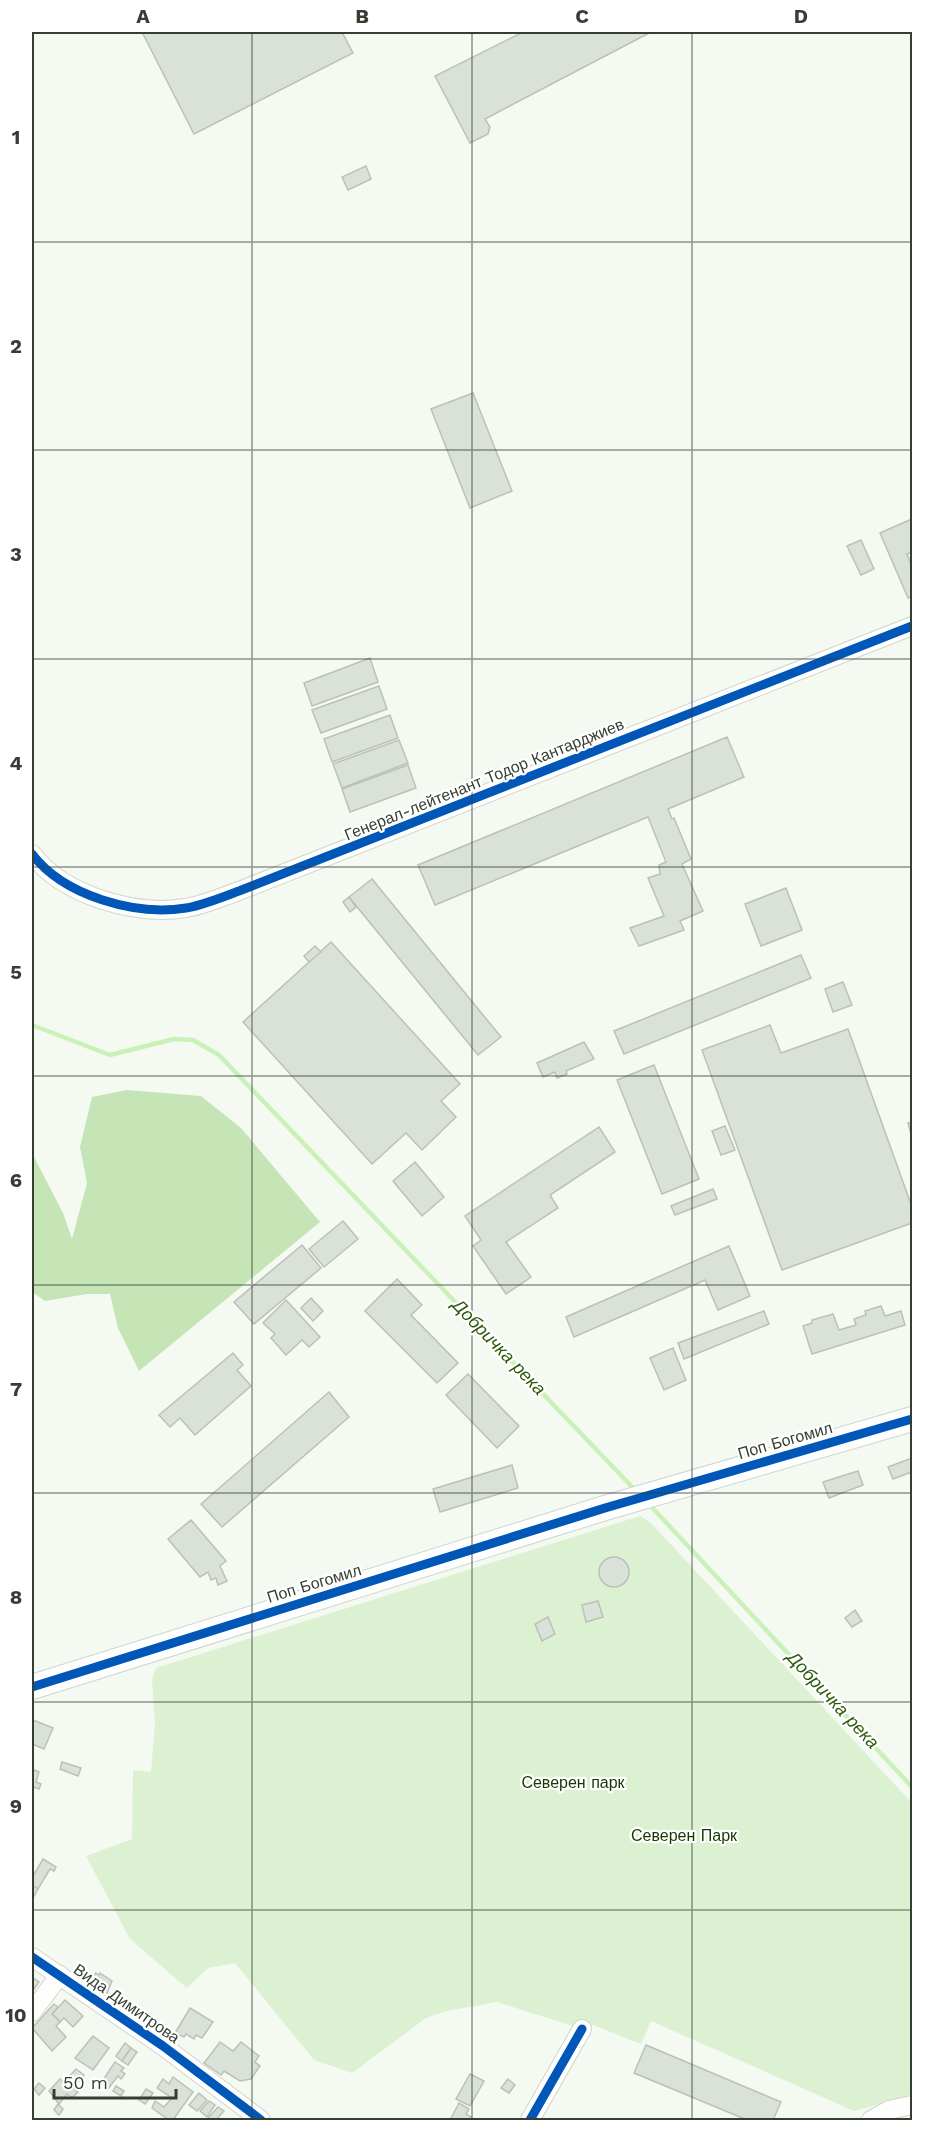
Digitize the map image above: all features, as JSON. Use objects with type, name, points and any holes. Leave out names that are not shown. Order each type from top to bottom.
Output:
[{"type":"street","name":"Генерал-лейтенант Тодор Кантарджиев","points":[[32,854],[74,888],[133,910],[186,908],[239,891],[912,626]]},
{"type":"street","name":"Поп Богомил","points":[[32,1687],[605,1508],[912,1419]]},
{"type":"street","name":"Вида Димитрова","points":[[32,1957],[163,2046],[261,2121]]},
{"type":"street","points":[[32,2012],[60,1975]]},
{"type":"street","points":[[530,2121],[582,2029]]},
{"type":"street","points":[[871,2121],[889,2110],[912,2105]]},
{"type":"green space","points":[[127,1090],[201,1096],[241,1128],[320,1222],[139,1371],[118,1328],[110,1294],[87,1294],[45,1301],[32,1292],[32,1153],[63,1213],[72,1239],[87,1183],[80,1147],[92,1097]]},
{"type":"green space","name":"Северен Парк","points":[[640,1516],[650,1522],[912,1803],[912,2095],[854,2111],[651,2021],[641,2044],[593,2025],[582,2029],[497,2002],[446,2011],[426,2018],[352,2073],[314,2060],[235,1963],[208,1968],[187,1988],[130,1939],[86,1856],[132,1839],[133,1770],[151,1772],[155,1723],[152,1680],[156,1668]]},
{"type":"building","points":[[142,32],[342,32],[353,53],[194,134]]},
{"type":"building","points":[[523,32],[651,32],[485,119],[490,127],[488,134],[470,143],[435,76]]},
{"type":"building","points":[[366,166],[371,179],[348,190],[342,177]]},
{"type":"building","points":[[473,393],[512,491],[470,508],[431,409]]},
{"type":"building","points":[[912,519],[912,552],[907,554],[912,567],[912,596],[908,598],[880,533]]},
{"type":"building","points":[[861,540],[874,569],[861,575],[847,546]]},
{"type":"building","points":[[370,658],[378,682],[312,706],[304,683]]},
{"type":"building","points":[[379,686],[387,709],[321,733],[312,710]]},
{"type":"building","points":[[390,715],[398,738],[332,762],[324,739]]},
{"type":"building","points":[[727,737],[744,777],[668,809],[691,859],[682,864],[703,911],[680,921],[684,930],[639,946],[630,928],[664,916],[648,878],[660,874],[659,865],[666,862],[648,817],[435,905],[418,865]]},
{"type":"building","points":[[399,740],[408,763],[342,788],[333,764]]},
{"type":"building","points":[[408,765],[416,788],[350,812],[342,789]]},
{"type":"building","points":[[372,879],[501,1037],[478,1055],[349,897]]},
{"type":"building","points":[[786,888],[802,930],[761,946],[745,904]]},
{"type":"building","points":[[349,897],[356,907],[350,912],[343,902]]},
{"type":"building","points":[[331,942],[460,1084],[441,1101],[456,1117],[422,1150],[406,1133],[372,1164],[243,1022]]},
{"type":"building","points":[[315,946],[321,952],[309,962],[304,956]]},
{"type":"building","points":[[801,955],[811,978],[624,1054],[614,1031]]},
{"type":"building","points":[[843,982],[852,1005],[833,1012],[825,989]]},
{"type":"building","points":[[770,1025],[781,1053],[848,1029],[912,1207],[912,1223],[782,1270],[702,1050]]},
{"type":"building","points":[[584,1042],[594,1059],[566,1071],[567,1074],[557,1078],[555,1072],[543,1077],[537,1063]]},
{"type":"building","points":[[654,1065],[699,1179],[662,1194],[617,1080]]},
{"type":"building","points":[[912,1122],[912,1138],[908,1123]]},
{"type":"building","points":[[725,1126],[735,1150],[721,1155],[712,1131]]},
{"type":"building","points":[[599,1127],[615,1152],[550,1195],[558,1208],[506,1242],[531,1277],[506,1294],[473,1246],[481,1240],[465,1216]]},
{"type":"building","points":[[415,1162],[444,1197],[422,1216],[393,1181]]},
{"type":"building","points":[[713,1189],[717,1199],[675,1215],[671,1206]]},
{"type":"building","points":[[343,1221],[358,1239],[324,1267],[309,1249]]},
{"type":"building","points":[[302,1245],[321,1268],[254,1324],[234,1302]]},
{"type":"building","points":[[729,1246],[750,1296],[718,1310],[705,1280],[574,1337],[566,1317]]},
{"type":"building","points":[[397,1279],[422,1305],[411,1315],[458,1363],[437,1383],[365,1311]]},
{"type":"building","points":[[311,1298],[323,1311],[313,1321],[301,1308]]},
{"type":"building","points":[[286,1300],[320,1337],[309,1347],[302,1340],[286,1355],[271,1338],[275,1334],[263,1323]]},
{"type":"building","points":[[881,1306],[885,1316],[901,1311],[905,1325],[812,1354],[803,1326],[812,1323],[812,1320],[833,1314],[839,1330],[856,1325],[854,1319],[866,1315],[865,1311]]},
{"type":"building","points":[[764,1311],[769,1324],[684,1359],[678,1343]]},
{"type":"building","points":[[673,1348],[686,1380],[664,1390],[650,1358]]},
{"type":"building","points":[[233,1353],[243,1365],[237,1370],[251,1386],[195,1435],[180,1418],[170,1427],[159,1415]]},
{"type":"building","points":[[468,1374],[519,1426],[497,1448],[446,1395]]},
{"type":"building","points":[[329,1392],[349,1417],[222,1527],[201,1504]]},
{"type":"building","points":[[912,1458],[912,1472],[893,1479],[888,1467]]},
{"type":"building","points":[[512,1465],[518,1488],[440,1512],[433,1489]]},
{"type":"building","points":[[858,1471],[863,1485],[829,1498],[823,1482]]},
{"type":"building","points":[[191,1520],[226,1561],[220,1566],[227,1581],[218,1585],[216,1578],[211,1580],[208,1572],[200,1577],[168,1539]]},
{"type":"building","points":[[614,1557],[620,1558],[628,1566],[628,1578],[620,1586],[614,1587],[608,1586],[600,1578],[599,1572],[600,1566],[608,1558]]},
{"type":"building","points":[[598,1601],[603,1617],[586,1622],[582,1605]]},
{"type":"building","points":[[855,1610],[862,1621],[852,1627],[845,1618]]},
{"type":"building","points":[[548,1617],[555,1634],[542,1641],[535,1624]]},
{"type":"building","points":[[33,1720],[53,1728],[44,1749],[32,1744]]},
{"type":"building","points":[[62,1762],[81,1768],[78,1776],[60,1769]]},
{"type":"building","points":[[32,1769],[39,1772],[36,1782],[41,1784],[39,1789],[34,1787],[32,1795]]},
{"type":"building","points":[[43,1859],[56,1867],[54,1871],[50,1869],[38,1889],[32,1885],[32,1878]]},
{"type":"building","points":[[32,1885],[38,1889],[32,1900]]},
{"type":"building","points":[[96,1973],[112,1981],[107,1993],[90,1981]]},
{"type":"building","points":[[32,1977],[39,1982],[34,1989],[32,1987]]},
{"type":"building","points":[[65,2000],[83,2016],[73,2027],[64,2018],[60,2022],[52,2014]]},
{"type":"building","points":[[54,2004],[58,2007],[52,2014],[60,2022],[56,2026],[66,2037],[52,2051],[32,2028]]},
{"type":"building","points":[[190,2008],[213,2022],[202,2038],[196,2035],[194,2039],[186,2034],[184,2037],[175,2033]]},
{"type":"building","points":[[93,2036],[109,2048],[93,2070],[75,2058]]},
{"type":"building","points":[[220,2042],[233,2051],[241,2042],[259,2056],[255,2062],[260,2066],[251,2079],[240,2081],[224,2071],[221,2075],[204,2063]]},
{"type":"building","points":[[125,2043],[131,2048],[122,2061],[116,2056]]},
{"type":"building","points":[[646,2045],[781,2102],[773,2120],[747,2120],[634,2073]]},
{"type":"building","points":[[131,2048],[137,2052],[128,2065],[122,2061]]},
{"type":"building","points":[[115,2062],[124,2068],[121,2071],[125,2074],[121,2079],[118,2076],[108,2089],[101,2083]]},
{"type":"building","points":[[76,2069],[84,2075],[73,2088],[78,2092],[72,2098],[67,2094],[59,2104],[49,2091],[60,2079],[64,2082]]},
{"type":"building","points":[[470,2074],[484,2081],[470,2106],[456,2099]]},
{"type":"building","points":[[173,2077],[193,2092],[173,2120],[169,2120],[152,2108],[155,2101],[164,2107],[172,2098],[157,2088],[163,2079],[169,2084]]},
{"type":"building","points":[[508,2079],[515,2085],[509,2093],[501,2088]]},
{"type":"building","points":[[39,2083],[45,2088],[39,2095],[34,2089]]},
{"type":"building","points":[[116,2086],[124,2091],[121,2096],[113,2091]]},
{"type":"building","points":[[146,2089],[153,2093],[145,2104],[139,2100]]},
{"type":"building","points":[[199,2093],[207,2100],[197,2111],[189,2105]]},
{"type":"building","points":[[209,2101],[215,2105],[207,2117],[200,2111]]},
{"type":"building","points":[[459,2103],[469,2109],[466,2114],[471,2117],[469,2120],[450,2120]]},
{"type":"building","points":[[58,2104],[63,2109],[59,2115],[54,2110]]},
{"type":"building","points":[[218,2107],[224,2111],[216,2120],[208,2118]]},
{"type":"waterway","name":"Добричка река","points":[[32,1025],[110,1055],[174,1039],[193,1040],[219,1055],[636,1491]]},
{"type":"waterway","name":"Добричка река","points":[[648,1503],[912,1787]]},
{"type":"cycle path","points":[[32,854],[62,881],[102,900],[145,909],[166,910],[199,905],[912,626]]},
{"type":"cycle path","points":[[32,1687],[605,1508],[912,1419]]},
{"type":"cycle path","points":[[32,1957],[163,2046],[261,2120]]},
{"type":"cycle path","points":[[530,2120],[582,2029]]},
{"type":"park label","name":"Северен парк","points":[[573,1782]]}]
